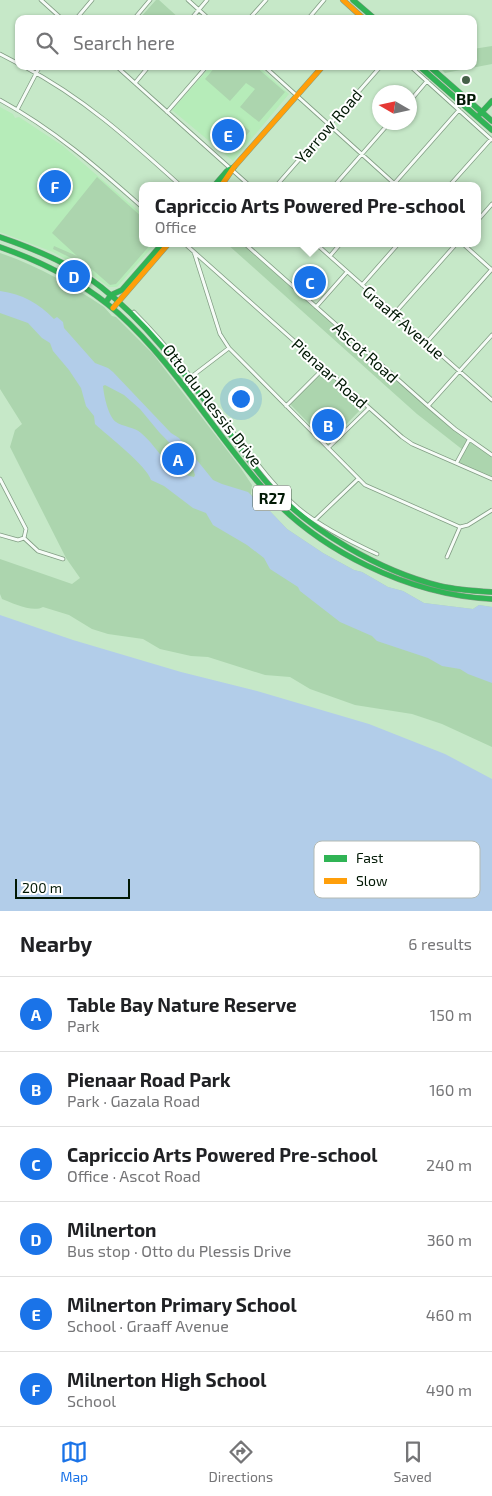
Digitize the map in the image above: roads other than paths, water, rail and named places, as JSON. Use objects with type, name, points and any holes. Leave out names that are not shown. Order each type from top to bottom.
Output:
[{"type":"main road","points":[[343,0],[364,15]]},
{"type":"main road","points":[[354,0],[365,15]]},
{"type":"main road","points":[[224,182],[233,169],[320,70]]},
{"type":"main road","points":[[423,70],[492,130]]},
{"type":"main road","points":[[434,70],[492,121]]},
{"type":"main road","points":[[477,118],[492,101]]},
{"type":"main road","points":[[482,122],[492,112]]},
{"type":"main road","points":[[218,182],[233,169]]},
{"type":"main road","name":"Otto du Plessis Drive","points":[[0,237],[34,249],[64,264],[96,283],[111,295],[164,349],[269,485],[305,518],[340,542],[411,578],[453,589],[492,592]]},
{"type":"main road","name":"Otto du Plessis Drive","points":[[0,247],[48,267],[106,302],[134,327],[163,360],[264,490],[298,522],[334,547],[399,580],[426,590],[448,595],[492,599]]},
{"type":"main road","points":[[113,308],[160,247]]},
{"type":"main road","points":[[106,302],[111,295],[122,290],[137,277],[166,247]]},
{"type":"street","points":[[41,0],[58,15]]},
{"type":"street","points":[[79,15],[92,0]]},
{"type":"street","points":[[137,15],[150,0]]},
{"type":"street","points":[[188,0],[205,15]]},
{"type":"street","points":[[195,15],[207,0]]},
{"type":"street","points":[[253,15],[266,0]]},
{"type":"street","points":[[311,15],[324,0]]},
{"type":"street","points":[[0,54],[15,62]]},
{"type":"street","points":[[30,70],[61,88],[107,120],[177,182]]},
{"type":"street","points":[[17,110],[38,70]]},
{"type":"street","points":[[120,70],[246,182]]},
{"type":"street","points":[[135,83],[146,70]]},
{"type":"street","points":[[167,112],[204,70]]},
{"type":"street","points":[[268,70],[391,182]]},
{"type":"street","name":"Yarrow Road","points":[[279,182],[377,70]]},
{"type":"street","points":[[415,70],[492,139],[453,182]]},
{"type":"street","points":[[417,92],[427,81]]},
{"type":"street","points":[[0,100],[68,144],[139,204]]},
{"type":"street","points":[[397,182],[459,110]]},
{"type":"street","points":[[338,182],[383,130]]},
{"type":"street","points":[[481,217],[492,204]]},
{"type":"street","name":"Pienaar Road","points":[[188,247],[406,440],[492,479]]},
{"type":"street","name":"Ascot Road","points":[[248,247],[428,406],[469,440],[492,455]]},
{"type":"street","name":"Graaff Avenue","points":[[320,247],[492,400]]},
{"type":"street","points":[[330,256],[338,247]]},
{"type":"street","points":[[362,285],[395,247]]},
{"type":"street","points":[[394,314],[453,247]]},
{"type":"street","points":[[427,342],[492,270],[466,247]]},
{"type":"street","points":[[194,252],[220,334],[229,348],[358,479],[370,487],[460,527],[468,525],[492,510]]},
{"type":"street","points":[[200,270],[209,266]]},
{"type":"street","points":[[316,307],[347,272]]},
{"type":"street","points":[[134,312],[151,329],[191,377],[273,483],[315,520],[342,537],[377,554]]},
{"type":"street","points":[[428,406],[492,335]]},
{"type":"street","points":[[191,377],[229,348]]},
{"type":"street","points":[[286,406],[324,368]]},
{"type":"street","points":[[328,448],[369,408]]},
{"type":"street","points":[[457,462],[469,440]]},
{"type":"street","points":[[0,479],[26,529],[24,538]]},
{"type":"street","points":[[315,520],[358,479]]},
{"type":"street","points":[[447,557],[460,527]]},
{"type":"street","points":[[0,535],[18,540],[24,538]]},
{"type":"street","points":[[24,538],[38,550],[63,559]]},
{"type":"water","points":[[0,291],[23,297],[42,308],[54,319],[57,317],[63,322],[64,328],[95,363],[113,372],[171,433],[179,438],[213,480],[248,492],[287,529],[323,553],[388,587],[403,591],[424,603],[473,609],[479,605],[492,607],[492,683],[460,669],[442,666],[428,658],[377,641],[372,636],[340,622],[300,591],[298,587],[270,569],[264,558],[247,545],[213,525],[206,513],[193,508],[164,486],[151,480],[135,459],[95,424],[94,416],[86,406],[81,388],[53,351],[50,343],[42,338],[28,323],[0,313]],"holes":[[[105,385],[124,395],[140,409],[192,466],[194,477],[176,470],[138,431],[119,424],[113,419],[107,406],[103,386]]]},
{"type":"water","points":[[0,615],[73,640],[181,672],[257,691],[369,724],[445,754],[492,779],[492,911],[0,911]]},
{"type":"place","name":"BP","points":[[466,80]]},
{"type":"place","name":"Milnerton Primary School","points":[[228,135]]},
{"type":"place","name":"Milnerton High School","points":[[55,186]]},
{"type":"place","name":"Milnerton","points":[[74,276]]},
{"type":"place","name":"Capriccio Arts Powered Pre-school","points":[[310,282]]},
{"type":"place","name":"Pienaar Road Park","points":[[328,425]]},
{"type":"place","name":"Table Bay Nature Reserve","points":[[178,459]]}]
